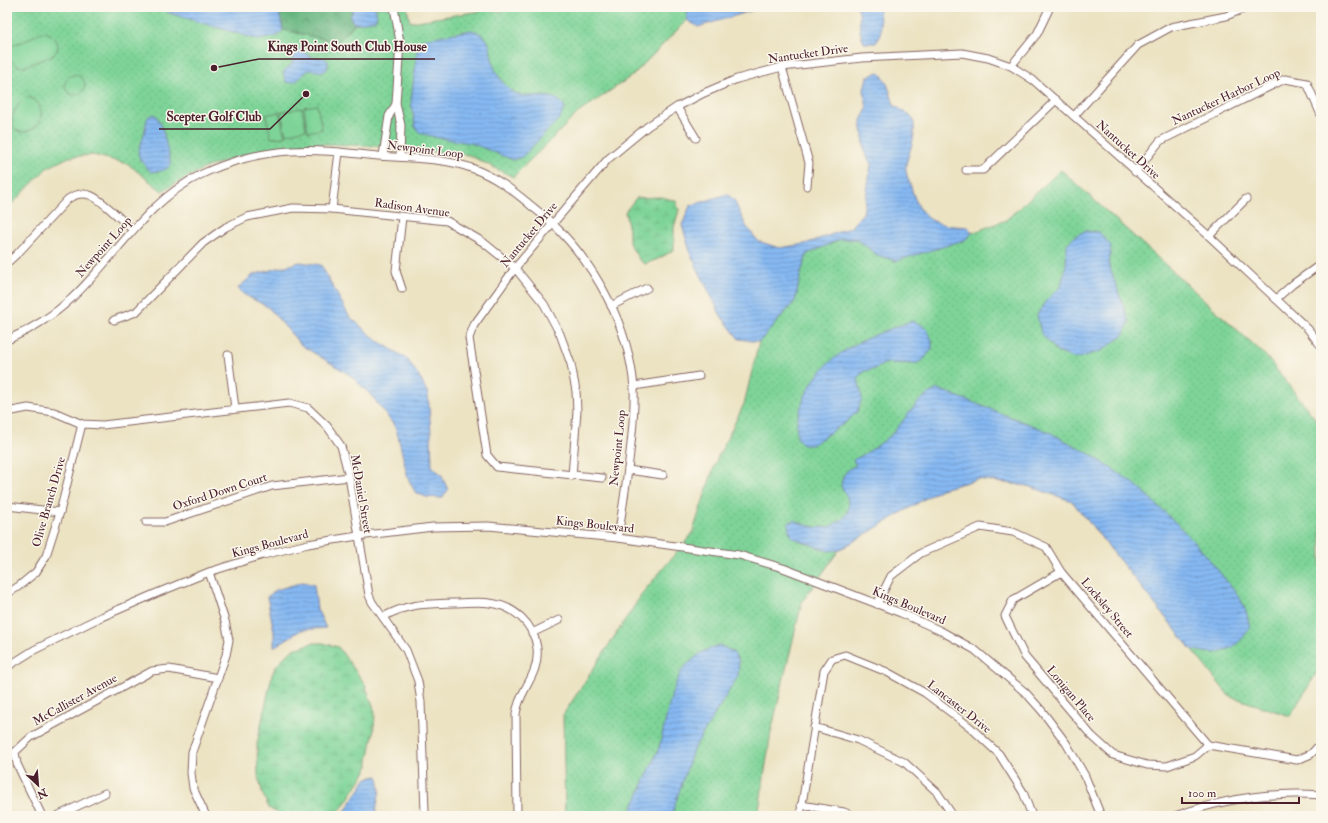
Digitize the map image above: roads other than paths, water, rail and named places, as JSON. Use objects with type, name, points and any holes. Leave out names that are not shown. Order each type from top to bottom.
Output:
[{"type":"street","points":[[394,7],[400,42],[396,104],[401,125],[400,157]]},
{"type":"street","points":[[1010,66],[1037,34],[1050,7]]},
{"type":"street","points":[[1074,116],[1138,45],[1171,27],[1226,16],[1248,7]]},
{"type":"street","name":"Nantucket Drive","points":[[602,478],[497,467],[487,455],[469,338],[474,324],[515,268],[608,159],[648,126],[677,107],[704,93],[737,79],[782,67],[862,58],[962,53],[988,58],[1010,66],[1033,80],[1209,236],[1308,329],[1321,346]]},
{"type":"street","points":[[782,67],[809,163],[807,186]]},
{"type":"street","name":"Nantucker Harbor Loop","points":[[1135,172],[1160,141],[1285,78],[1307,82],[1321,116]]},
{"type":"street","points":[[966,170],[984,170],[1056,100]]},
{"type":"street","points":[[383,156],[389,116],[396,104]]},
{"type":"street","points":[[677,107],[696,138]]},
{"type":"street","name":"Newpoint Loop","points":[[7,340],[21,334],[46,319],[71,300],[133,230],[161,201],[178,188],[200,175],[227,164],[248,158],[290,151],[339,152],[400,157],[452,163],[473,168],[498,180],[553,224],[581,255],[600,284],[611,306],[628,354],[634,386],[635,417],[618,538]]},
{"type":"street","points":[[332,209],[339,152]]},
{"type":"street","points":[[7,263],[68,200],[77,195],[85,194],[94,196],[133,230]]},
{"type":"street","points":[[1209,236],[1246,199]]},
{"type":"street","name":"Radison Avenue","points":[[114,320],[136,312],[202,243],[226,227],[247,217],[293,208],[332,209],[447,221],[483,242],[515,268],[544,304],[560,334],[571,364],[576,391],[577,411],[572,476]]},
{"type":"street","points":[[402,217],[396,271],[402,289]]},
{"type":"street","points":[[1276,299],[1293,284],[1321,264]]},
{"type":"street","points":[[611,306],[647,288]]},
{"type":"street","points":[[228,356],[235,408]]},
{"type":"street","points":[[634,386],[699,376]]},
{"type":"street","name":"McDaniel Street","points":[[7,412],[28,408],[54,412],[82,424],[103,425],[235,408],[289,403],[308,408],[327,426],[341,446],[349,477],[369,595],[372,602],[406,650],[415,670],[419,687],[423,740],[424,816]]},
{"type":"street","name":"Olive Branch Drive","points":[[7,594],[36,572],[46,556],[60,512],[82,424]]},
{"type":"street","points":[[628,470],[664,476]]},
{"type":"street","name":"Oxford Down Court","points":[[146,522],[165,522],[272,486],[349,477]]},
{"type":"street","points":[[7,506],[60,512]]},
{"type":"street","name":"Kings Boulevard","points":[[7,667],[34,650],[99,618],[209,572],[263,555],[308,544],[433,527],[488,526],[618,538],[739,555],[809,578],[901,613],[941,631],[975,650],[1026,693],[1042,711],[1066,743],[1085,776],[1101,816]]},
{"type":"street","name":"Locksley Street","points":[[877,604],[891,576],[921,553],[980,527],[1014,532],[1046,547],[1061,572],[1208,745]]},
{"type":"street","points":[[206,816],[193,788],[191,773],[192,752],[226,655],[229,640],[225,621],[209,572]]},
{"type":"street","name":"Lonigan Place","points":[[1061,572],[1013,600],[1005,616],[1025,657],[1091,735],[1113,755],[1148,765],[1167,766],[1195,756],[1208,745]]},
{"type":"street","points":[[383,617],[395,610],[412,605],[491,603],[505,606],[525,621],[532,633],[537,649],[536,666],[531,680],[519,700],[516,714],[517,816]]},
{"type":"street","points":[[532,633],[559,620]]},
{"type":"street","name":"Lancaster Drive","points":[[800,816],[824,671],[832,659],[845,656],[887,672],[925,693],[970,727],[999,754],[1023,792],[1032,816]]},
{"type":"street","name":"McCallister Avenue","points":[[42,816],[17,764],[15,752],[31,737],[152,671],[169,669],[218,678]]},
{"type":"street","points":[[814,727],[858,740],[904,762],[937,792],[953,816]]},
{"type":"street","points":[[1208,745],[1297,760],[1311,754],[1321,743]]},
{"type":"street","points":[[57,816],[105,793]]},
{"type":"street","points":[[1175,816],[1220,803],[1260,796],[1321,795]]},
{"type":"street","points":[[801,805],[844,812],[853,816]]},
{"type":"water","points":[[160,7],[278,7],[283,30],[277,36],[259,40],[169,13]]},
{"type":"water","points":[[354,7],[375,7],[377,15],[375,20],[354,24],[350,17]]},
{"type":"water","points":[[689,7],[764,7],[698,27],[687,20],[687,10]]},
{"type":"water","points":[[857,7],[880,7],[881,31],[876,43],[864,43],[860,31],[859,11]]},
{"type":"water","points":[[472,30],[486,39],[490,47],[495,70],[509,89],[523,95],[546,96],[553,98],[560,101],[565,107],[560,118],[522,157],[513,160],[471,143],[439,138],[420,133],[415,127],[411,101],[417,52],[420,42],[423,39]]},
{"type":"water","points":[[300,49],[307,55],[314,58],[326,59],[328,61],[327,69],[323,72],[309,70],[296,81],[290,83],[286,82],[283,72],[292,64],[293,52]]},
{"type":"water","points":[[879,72],[887,83],[894,105],[913,118],[914,136],[906,168],[908,179],[919,208],[924,215],[938,223],[968,227],[972,233],[965,240],[896,261],[877,255],[857,239],[841,239],[807,254],[795,301],[759,342],[739,339],[721,316],[691,255],[682,225],[690,206],[727,194],[734,200],[746,226],[758,241],[779,248],[805,244],[850,228],[863,213],[871,164],[865,153],[861,120],[867,109],[864,89],[867,77]]},
{"type":"water","points":[[150,115],[156,115],[162,127],[171,164],[165,170],[151,172],[140,160],[138,152],[144,135],[147,119]]},
{"type":"water","points":[[1085,231],[1099,232],[1111,246],[1109,265],[1129,322],[1124,334],[1103,350],[1076,359],[1057,352],[1041,333],[1037,315],[1045,302],[1061,286],[1066,264],[1067,244],[1075,236]]},
{"type":"water","points":[[300,262],[321,265],[349,316],[375,339],[407,359],[419,376],[428,394],[432,467],[441,474],[448,490],[442,498],[426,497],[415,492],[408,478],[396,428],[372,396],[350,375],[301,345],[268,307],[243,294],[238,288],[253,275]]},
{"type":"water","points":[[912,321],[922,325],[928,331],[932,340],[932,349],[923,360],[915,364],[886,363],[875,369],[865,371],[858,377],[862,399],[857,412],[846,422],[812,445],[804,445],[797,438],[798,417],[805,396],[815,379],[827,365],[841,353],[874,335]]},
{"type":"water","points":[[938,389],[1049,432],[1090,454],[1136,485],[1177,524],[1205,554],[1240,598],[1247,614],[1250,628],[1244,636],[1232,648],[1225,651],[1210,653],[1191,649],[1072,501],[1028,486],[978,479],[941,489],[839,550],[828,551],[793,538],[789,531],[788,523],[794,520],[810,526],[829,527],[846,516],[849,506],[847,496],[841,486],[845,473],[856,465],[853,460],[863,455],[890,436],[923,398]]},
{"type":"water","points":[[303,582],[314,585],[317,609],[326,628],[301,630],[274,647],[274,631],[267,597],[276,590]]},
{"type":"water","points":[[719,645],[733,652],[739,661],[738,676],[693,750],[671,816],[629,816],[659,748],[672,693],[682,669],[702,652]]},
{"type":"water","points":[[378,776],[380,790],[375,816],[342,816],[367,778]]},
{"type":"place","name":"Kings Point South Club House","points":[[214,68]]},
{"type":"place","name":"Scepter Golf Club","points":[[306,94]]}]
